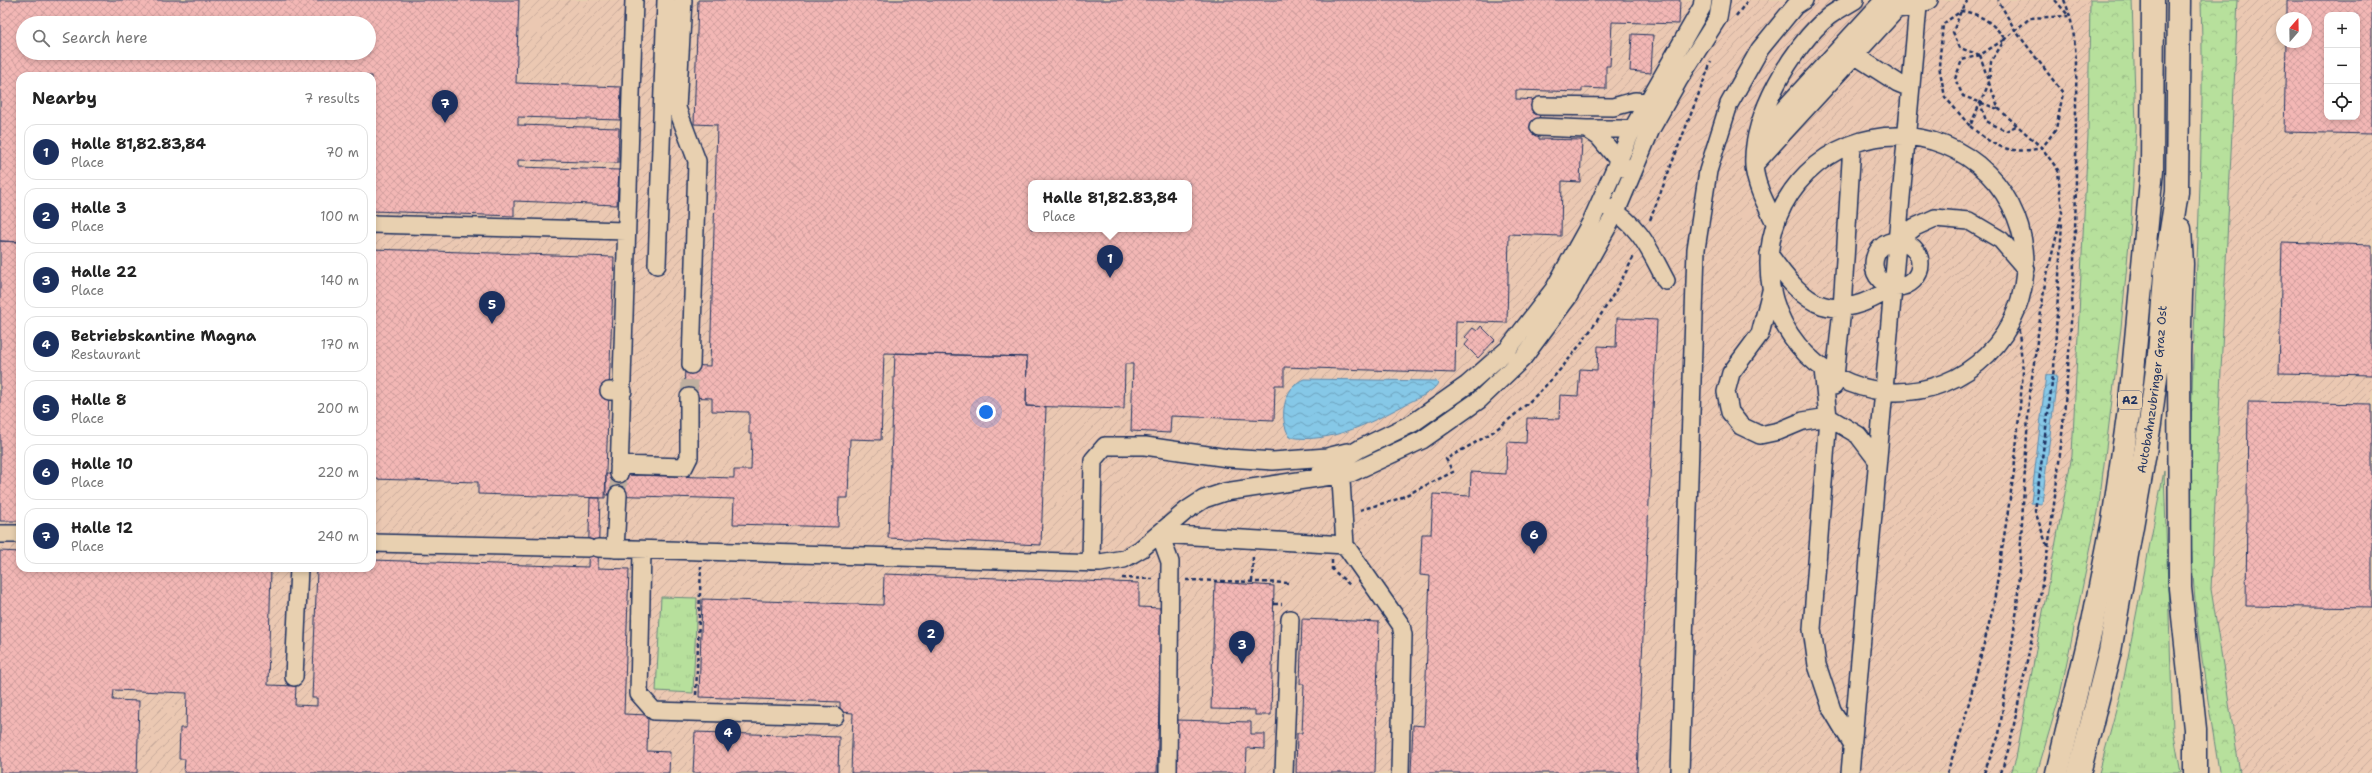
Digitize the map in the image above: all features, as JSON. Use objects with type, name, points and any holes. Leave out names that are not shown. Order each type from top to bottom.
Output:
[{"type":"highway","name":"Autobahnzubringer Graz Ost","points":[[2057,773],[2094,622],[2113,522],[2130,403],[2152,170],[2153,0]]},
{"type":"highway","name":"Autobahnzubringer Graz Ost","points":[[2079,773],[2110,650],[2160,354],[2166,262],[2177,192],[2179,0]]},
{"type":"highway","points":[[2177,192],[2182,264],[2179,356],[2180,588],[2195,729],[2195,773]]},
{"type":"highway","points":[[2195,729],[2206,773]]},
{"type":"lane","points":[[634,0],[626,230],[616,391],[619,470],[684,466],[689,457],[689,397]]},
{"type":"lane","points":[[657,265],[666,0]]},
{"type":"lane","points":[[683,0],[678,108],[697,161],[691,365]]},
{"type":"lane","points":[[1091,563],[1093,460],[1105,446],[1145,446],[1228,458],[1273,461],[1327,457],[1361,448],[1413,423],[1467,385],[1508,349],[1554,290],[1600,204],[1633,128],[1702,7],[1703,0]]},
{"type":"lane","points":[[1340,468],[1351,473],[1422,440],[1479,400],[1523,358],[1568,298],[1616,212],[1651,130],[1665,104],[1718,18],[1721,0]]},
{"type":"lane","points":[[1680,773],[1696,249],[1708,171],[1729,104],[1760,49],[1795,6],[1804,0]]},
{"type":"lane","points":[[1775,223],[1758,188],[1754,165],[1756,139],[1761,120],[1782,74],[1808,38],[1829,16],[1855,0]]},
{"type":"lane","points":[[1754,165],[1848,51],[1884,0]]},
{"type":"lane","points":[[1898,0],[1919,2]]},
{"type":"lane","points":[[1756,139],[1848,51],[1897,9],[1919,2]]},
{"type":"lane","points":[[1897,241],[1919,2]]},
{"type":"lane","points":[[1848,51],[1898,83],[1910,88]]},
{"type":"lane","points":[[1540,106],[1613,107],[1635,101],[1665,104]]},
{"type":"lane","points":[[1539,127],[1586,129],[1633,128],[1651,130]]},
{"type":"lane","points":[[1586,129],[1599,137],[1618,161],[1632,175]]},
{"type":"lane","points":[[1906,136],[1944,144],[1979,164],[2005,194],[2022,230],[2026,269],[2017,312],[1996,348],[1964,374],[1925,390],[1884,392],[1852,384],[1829,372],[1800,348],[1782,321],[1771,291],[1769,254],[1775,223],[1795,186],[1826,157],[1852,145],[1864,140],[1906,136]]},
{"type":"lane","points":[[1852,145],[1842,309],[1829,372],[1828,417],[1812,629],[1817,665],[1832,710],[1853,745]]},
{"type":"lane","points":[[1600,204],[1624,218],[1643,237],[1666,281]]},
{"type":"lane","points":[[1894,287],[1880,280],[1876,274],[1874,259],[1883,246],[1897,241],[1915,227],[1935,218],[1970,221],[2001,240],[2026,269]]},
{"type":"lane","points":[[376,224],[626,230]]},
{"type":"lane","points":[[1769,254],[1788,281],[1815,304],[1842,309],[1872,301],[1894,287],[1908,285],[1915,280],[1920,266],[1917,251],[1905,242],[1897,241]]},
{"type":"lane","points":[[1850,773],[1877,460],[1894,287]]},
{"type":"lane","points":[[1771,291],[1760,334],[1732,373],[1726,392],[1730,412],[1741,426],[1760,435],[1779,431],[1803,421],[1828,417],[1858,435],[1877,460]]},
{"type":"lane","points":[[376,543],[1091,563],[1124,559],[1160,534],[1187,510],[1204,499],[1225,492],[1308,479],[1340,468],[1361,448]]},
{"type":"lane","points":[[1340,468],[1345,545],[1401,625],[1403,635],[1400,773]]},
{"type":"lane","points":[[615,549],[618,495]]},
{"type":"lane","points":[[0,534],[16,534]]},
{"type":"lane","points":[[1160,534],[1345,545]]},
{"type":"lane","points":[[1160,534],[1170,562],[1168,773]]},
{"type":"lane","points":[[642,550],[639,694],[654,711],[835,716]]},
{"type":"lane","points":[[294,676],[299,572]]},
{"type":"lane","points":[[1284,773],[1290,619]]},
{"type":"path","points":[[1968,0],[1961,11],[1953,32],[1960,48],[1980,55]]},
{"type":"path","points":[[1998,0],[2015,30],[2064,93],[2056,129],[2042,148],[2022,152],[1990,144],[1970,126],[1945,97],[1938,66],[1943,24],[1961,11],[1974,12],[1996,27],[2005,39]]},
{"type":"path","points":[[2055,0],[2068,16]]},
{"type":"path","points":[[2001,773],[2010,744],[2048,549],[2062,421],[2073,269],[2076,179],[2074,34],[2064,0]]},
{"type":"path","points":[[1999,109],[1963,96],[1955,79],[1962,60],[1980,55],[2005,39],[2030,18],[2068,16]]},
{"type":"path","points":[[1970,126],[1989,83],[1991,62],[2005,39]]},
{"type":"path","points":[[1980,55],[1999,109],[2042,148],[2058,170],[2062,213],[2054,368],[2035,511],[2048,549]]},
{"type":"path","points":[[1980,102],[1986,121],[2006,131],[2016,126]]},
{"type":"path","points":[[1984,773],[1999,735],[2017,609],[2029,399],[2045,283],[2062,213]]},
{"type":"path","points":[[1343,514],[1398,499],[1453,472],[1446,459],[1498,428],[1539,392],[1588,336],[1620,285],[1636,252]]},
{"type":"path","points":[[1947,773],[1963,726],[1993,608],[2014,472],[2023,372],[2017,312]]},
{"type":"path","points":[[1252,582],[1254,539]]},
{"type":"path","points":[[696,712],[701,552]]},
{"type":"path","points":[[1114,577],[1292,583]]},
{"type":"shaded area","points":[[0,0],[2090,0],[2088,135],[2072,455],[2016,758],[2011,773],[0,773]]},
{"type":"shaded area","points":[[2238,0],[2372,0],[2372,773],[2240,773],[2211,589]]},
{"type":"green space","points":[[2090,0],[2132,0],[2136,127],[2131,221],[2121,328],[2098,512],[2060,695],[2037,773],[2011,773],[2016,758],[2072,455],[2088,135]]},
{"type":"green space","points":[[2201,0],[2238,0],[2211,589],[2240,773],[2220,773],[2219,771],[2201,654],[2192,566],[2192,402],[2201,134]]},
{"type":"green space","points":[[2164,471],[2173,730],[2181,773],[2099,773],[2122,688]]},
{"type":"green space","points":[[661,597],[697,598],[693,693],[656,691]]},
{"type":"water","points":[[2046,375],[2057,376],[2042,504],[2031,503]]},
{"type":"water","points":[[1304,379],[1436,381],[1438,383],[1430,392],[1368,423],[1337,434],[1306,439],[1290,437],[1284,422],[1287,396],[1297,383]]},
{"type":"building","points":[[0,0],[519,0],[516,83],[621,87],[620,120],[518,117],[518,125],[619,128],[618,163],[518,160],[518,167],[619,170],[617,205],[514,201],[514,216],[376,211],[376,72],[16,72],[16,242],[0,241]]},
{"type":"building","points":[[698,0],[1680,0],[1679,24],[1612,22],[1610,66],[1606,66],[1606,89],[1582,88],[1582,92],[1516,90],[1516,99],[1540,100],[1539,139],[1582,140],[1580,182],[1562,181],[1561,236],[1509,234],[1507,323],[1456,321],[1455,373],[1284,367],[1284,385],[1275,385],[1274,420],[1171,416],[1170,433],[1131,431],[1133,364],[1125,364],[1124,409],[1026,406],[1027,357],[884,353],[881,440],[850,439],[848,498],[839,498],[838,527],[733,524],[734,499],[606,495],[606,474],[734,478],[734,470],[751,470],[752,434],[749,434],[749,412],[712,411],[712,398],[684,397],[685,365],[710,366],[717,125],[694,124]]},
{"type":"building","points":[[2287,0],[2372,0],[2372,134],[2284,132],[2286,48],[2312,48],[2312,12],[2287,12]]},
{"type":"building","points":[[1632,34],[1653,35],[1651,73],[1630,71]]},
{"type":"building","points":[[0,241],[16,242],[16,521],[0,521]]},
{"type":"building","points":[[2282,242],[2372,245],[2372,375],[2279,373]]},
{"type":"building","points":[[376,249],[614,257],[605,498],[478,494],[478,482],[376,479]]},
{"type":"building","points":[[1617,318],[1657,320],[1637,773],[1411,773],[1413,725],[1424,726],[1430,576],[1420,575],[1422,534],[1431,534],[1433,494],[1470,496],[1471,472],[1506,474],[1507,442],[1526,443],[1527,418],[1559,419],[1560,395],[1578,396],[1580,369],[1597,370],[1598,346],[1616,347]]},
{"type":"building","points":[[1481,326],[1495,340],[1478,358],[1465,345],[1469,340],[1465,337],[1473,328],[1477,331]]},
{"type":"building","points":[[895,353],[1027,357],[1026,406],[1046,407],[1041,545],[888,538]]},
{"type":"building","points":[[2248,402],[2372,404],[2372,608],[2246,606]]},
{"type":"building","points":[[590,498],[600,498],[598,568],[629,569],[624,714],[648,715],[647,751],[670,752],[669,773],[184,773],[185,759],[179,759],[180,728],[186,728],[187,693],[114,690],[113,700],[139,701],[137,773],[0,773],[0,551],[16,552],[16,572],[271,572],[268,685],[296,686],[295,705],[317,706],[317,698],[312,698],[317,572],[376,572],[376,560],[588,567]]},
{"type":"building","points":[[884,574],[1139,583],[1139,607],[1162,608],[1157,773],[851,773],[853,713],[840,712],[840,702],[699,697],[702,599],[883,605]]},
{"type":"building","points":[[1215,582],[1274,586],[1271,715],[1255,715],[1255,710],[1211,709]]},
{"type":"building","points":[[1302,619],[1379,622],[1375,773],[1296,773],[1297,733],[1302,733],[1304,684],[1300,684]]},
{"type":"building","points":[[1176,720],[1251,722],[1251,734],[1265,734],[1265,749],[1247,748],[1246,773],[1174,773]]},
{"type":"building","points":[[695,732],[839,737],[838,773],[693,773]]},
{"type":"tunnel","points":[[689,397],[691,365]]},
{"type":"tunnel","points":[[618,495],[619,474]]},
{"type":"place","name":"Halle 12","points":[[445,123]]},
{"type":"place","name":"Halle 81,82.83,84","points":[[1110,278]]},
{"type":"place","name":"Halle 8","points":[[492,324]]},
{"type":"place","name":"Halle 10","points":[[1534,554]]},
{"type":"place","name":"Halle 3","points":[[931,653]]},
{"type":"place","name":"Halle 22","points":[[1242,664]]},
{"type":"place","name":"Betriebskantine Magna","points":[[728,752]]}]
